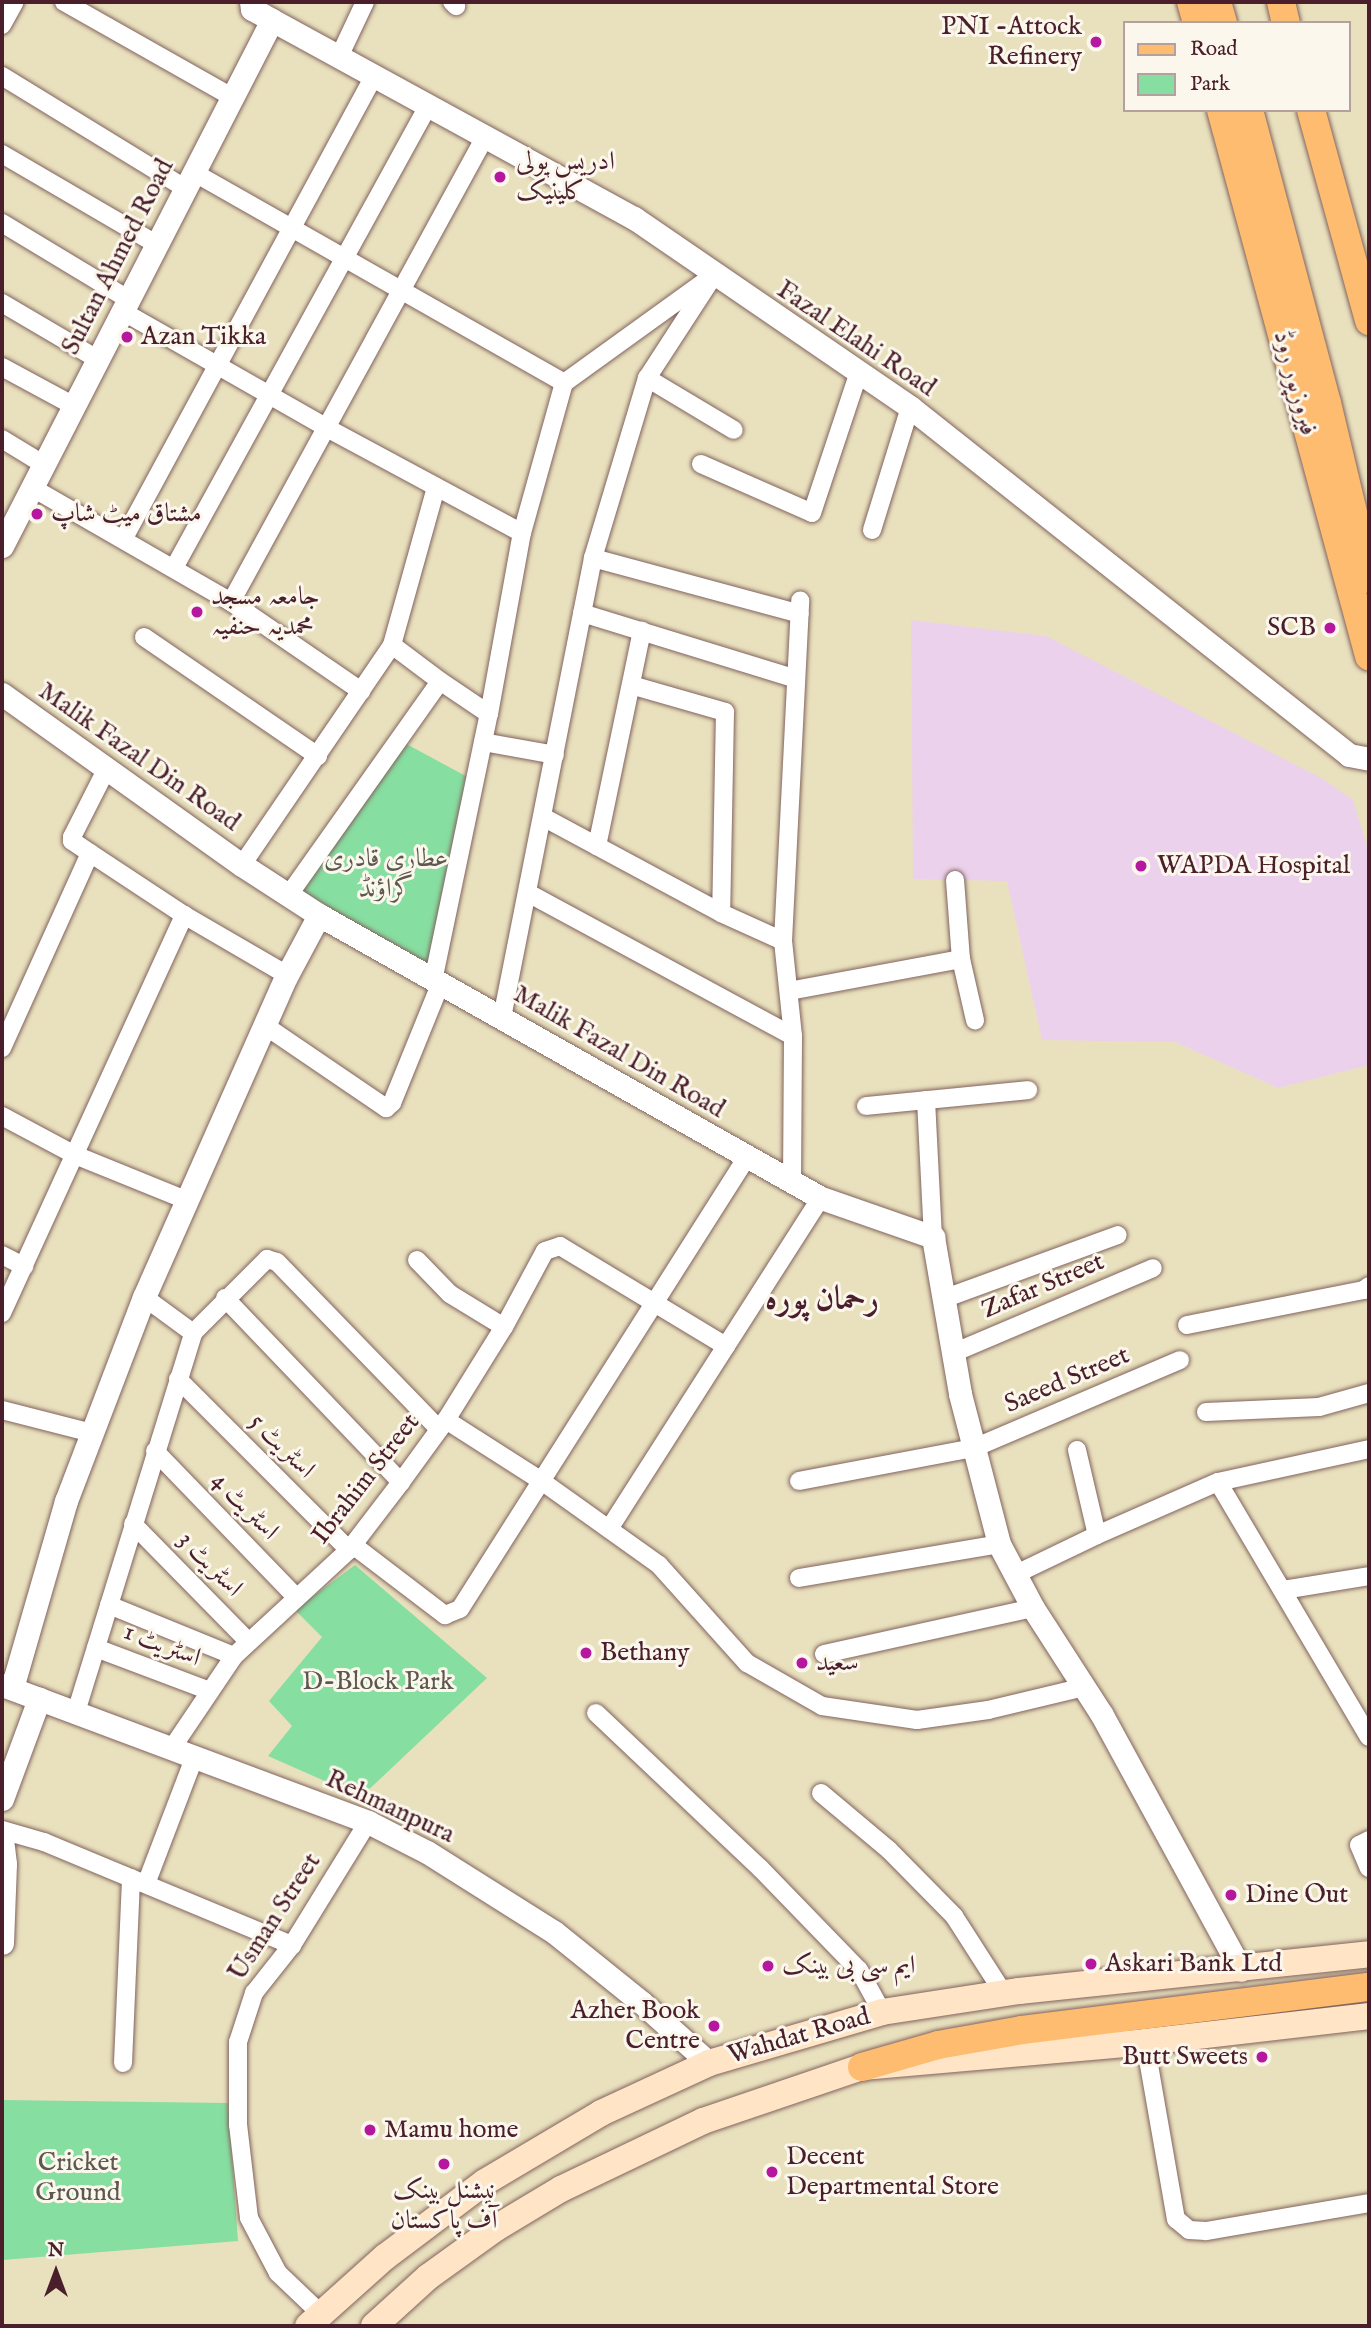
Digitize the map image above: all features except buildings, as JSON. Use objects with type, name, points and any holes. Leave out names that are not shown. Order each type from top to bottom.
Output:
[{"type":"main road","points":[[1191,2],[1196,21]]},
{"type":"main road","points":[[1217,2],[1222,21]]},
{"type":"main road","points":[[1280,2],[1285,21]]},
{"type":"main road","name":"فیروزپور روڈ","points":[[1222,112],[1369,656]]},
{"type":"main road","points":[[1250,112],[1327,402],[1369,579]]},
{"type":"main road","points":[[1312,112],[1364,283],[1369,321]]},
{"type":"main road","name":"Wahdat Road","points":[[314,2320],[385,2257],[485,2182],[601,2113],[709,2063],[881,2012],[1004,1994],[1369,1954]]},
{"type":"main road","points":[[862,2067],[938,2045],[1066,2023],[1369,1986]]},
{"type":"main road","name":"Wahdat Road","points":[[374,2326],[428,2277],[495,2228],[561,2189],[702,2121],[862,2067],[1145,2042],[1369,2016]]},
{"type":"street","points":[[2,25],[15,2]]},
{"type":"street","points":[[64,2],[232,96]]},
{"type":"street","points":[[251,2],[252,9],[272,20]]},
{"type":"street","points":[[339,57],[365,2]]},
{"type":"street","name":"Sultan Ahmed Road","points":[[2,546],[272,20]]},
{"type":"street","name":"Fazal Elahi Road","points":[[272,20],[634,218],[909,407],[1349,755],[1369,760]]},
{"type":"street","points":[[2,76],[189,180],[292,229],[564,383]]},
{"type":"street","points":[[124,538],[374,76]]},
{"type":"street","points":[[174,568],[346,260],[428,106]]},
{"type":"street","points":[[231,602],[485,137]]},
{"type":"street","points":[[2,154],[156,244]]},
{"type":"street","points":[[2,223],[218,365],[327,428],[522,533]]},
{"type":"street","points":[[502,1017],[593,558],[647,378],[714,275]]},
{"type":"street","points":[[264,1025],[386,1108],[392,1103],[436,983],[522,533],[564,383],[714,275]]},
{"type":"street","points":[[2,303],[97,359]]},
{"type":"street","points":[[2,367],[74,405]]},
{"type":"street","points":[[701,464],[812,513],[859,372]]},
{"type":"street","points":[[647,378],[734,430]]},
{"type":"street","points":[[872,530],[909,407]]},
{"type":"street","points":[[2,439],[43,464]]},
{"type":"street","points":[[32,487],[231,602],[362,691]]},
{"type":"street","points":[[242,865],[392,645],[436,487]]},
{"type":"street","points":[[593,558],[800,607],[783,941],[793,1036],[792,1182]]},
{"type":"street","points":[[582,613],[796,679]]},
{"type":"street","points":[[597,846],[642,631]]},
{"type":"street","points":[[144,637],[318,757]]},
{"type":"street","points":[[392,645],[489,714]]},
{"type":"street","points":[[288,896],[440,681]]},
{"type":"street","points":[[631,685],[725,712],[721,913]]},
{"type":"street","name":"Malik Fazal Din Road","points":[[2,694],[242,865],[319,915],[821,1198],[933,1237]]},
{"type":"street","points":[[483,742],[555,755]]},
{"type":"street","points":[[106,770],[72,841],[184,915],[287,975]]},
{"type":"street","points":[[543,817],[721,913],[783,941]]},
{"type":"street","points":[[2,1048],[90,853]]},
{"type":"street","points":[[955,880],[961,959],[975,1020]]},
{"type":"street","points":[[528,893],[793,1036]]},
{"type":"street","points":[[2,1313],[184,915]]},
{"type":"street","points":[[7,1686],[66,1501],[144,1297],[264,1025],[319,915]]},
{"type":"street","points":[[789,991],[961,959]]},
{"type":"street","points":[[866,1106],[1028,1090]]},
{"type":"street","points":[[926,1100],[933,1237],[943,1299],[974,1448],[999,1544],[1033,1608],[1084,1688],[1241,1970]]},
{"type":"street","points":[[2,1116],[75,1155],[186,1200]]},
{"type":"street","points":[[540,1480],[747,1157]]},
{"type":"street","points":[[609,1529],[821,1198]]},
{"type":"street","points":[[943,1299],[1118,1234]]},
{"type":"street","name":"Ibrahim Street","points":[[172,1748],[234,1656],[351,1547],[401,1482],[504,1327],[545,1251],[560,1246],[653,1302]]},
{"type":"street","points":[[2,1255],[24,1266]]},
{"type":"street","points":[[76,1712],[193,1333],[225,1298],[267,1259],[272,1258],[442,1424],[540,1480],[659,1565],[747,1663],[822,1706],[917,1720],[988,1710],[1084,1688]]},
{"type":"street","points":[[417,1260],[450,1294],[504,1327]]},
{"type":"street","name":"Zafar Street","points":[[953,1353],[1153,1268]]},
{"type":"street","points":[[1187,1325],[1364,1290],[1369,1286]]},
{"type":"street","points":[[144,1297],[193,1333]]},
{"type":"street","points":[[225,1298],[401,1482]]},
{"type":"street","points":[[653,1302],[726,1346]]},
{"type":"street","name":"Saeed Street","points":[[799,1481],[974,1448],[1180,1360]]},
{"type":"street","name":"اسٹریٹ 5","points":[[178,1380],[351,1547],[445,1615],[454,1615],[540,1480]]},
{"type":"street","points":[[1206,1412],[1319,1407],[1369,1394]]},
{"type":"street","points":[[2,1410],[92,1433]]},
{"type":"street","points":[[1014,1575],[1218,1482],[1369,1449]]},
{"type":"street","points":[[1077,1450],[1097,1535]]},
{"type":"street","name":"اسٹریٹ 4","points":[[155,1451],[297,1598]]},
{"type":"street","points":[[1218,1482],[1369,1737]]},
{"type":"street","name":"اسٹریٹ 3","points":[[133,1524],[249,1642]]},
{"type":"street","points":[[799,1578],[999,1544]]},
{"type":"street","points":[[1283,1590],[1369,1576]]},
{"type":"street","points":[[109,1605],[234,1656]]},
{"type":"street","points":[[824,1654],[1033,1608]]},
{"type":"street","name":"اسٹریٹ 1","points":[[96,1648],[210,1691]]},
{"type":"street","name":"Rehmanpura","points":[[7,1686],[368,1822],[427,1852],[554,1932],[641,2002],[709,2063]]},
{"type":"street","points":[[2,1799],[39,1699]]},
{"type":"street","points":[[596,1713],[761,1868],[859,1970],[881,2012]]},
{"type":"street","points":[[123,2063],[138,1881],[195,1756]]},
{"type":"street","points":[[821,1793],[889,1850],[954,1916],[1004,1994]]},
{"type":"street","name":"Usman Street","points":[[314,2320],[278,2273],[249,2218],[238,2124],[238,2042],[254,1993],[292,1945],[368,1822]]},
{"type":"street","points":[[2,1830],[44,1842],[292,1945]]},
{"type":"street","points":[[2,1839],[5,1864],[2,1942]]},
{"type":"street","points":[[1369,1840],[1359,1845],[1369,1868]]},
{"type":"street","points":[[1145,2042],[1176,2219],[1189,2230],[1206,2231],[1369,2203]]},
{"type":"shaded area","name":"WAPDA Hospital","points":[[911,620],[1046,636],[1323,779],[1353,800],[1369,852],[1369,1065],[1278,1088],[1175,1042],[1042,1040],[1007,881],[913,879]]},
{"type":"green space","name":"عطاری قادری گراؤنڈ","points":[[399,740],[475,781],[433,981],[288,896]]},
{"type":"green space","name":"D-Block Park","points":[[355,1565],[487,1678],[361,1797],[268,1756],[292,1726],[269,1701],[322,1637],[295,1610]]},
{"type":"green space","name":"Cricket Ground","points":[[2,2100],[228,2103],[238,2241],[3,2260]]},
{"type":"place","name":"PNI -Attock Refinery","points":[[1096,42]]},
{"type":"place","name":"ادریس پولی کلینیک","points":[[500,177]]},
{"type":"place","name":"Azan Tikka","points":[[127,337]]},
{"type":"place","name":"مشتاق میٹ شاپ","points":[[37,514]]},
{"type":"place","name":"جامعہ مسجد محمدیہ حنفیہ","points":[[197,612]]},
{"type":"place","name":"SCB","points":[[1330,628]]},
{"type":"place","name":"WAPDA Hospital","points":[[1141,866]]},
{"type":"place","name":"Bethany","points":[[586,1653]]},
{"type":"place","name":"سعید","points":[[802,1663]]},
{"type":"place","name":"Dine Out","points":[[1231,1895]]},
{"type":"place","name":"Askari Bank Ltd","points":[[1091,1964]]},
{"type":"place","name":"ایم سی بی بینک","points":[[768,1966]]},
{"type":"place","name":"Azher Book Centre","points":[[714,2026]]},
{"type":"place","name":"Butt Sweets","points":[[1262,2057]]},
{"type":"place","name":"Mamu home","points":[[370,2130]]},
{"type":"place","name":"نیشنل بینک آف پاکستان","points":[[444,2164]]},
{"type":"place","name":"Decent Departmental Store","points":[[772,2172]]},
{"type":"district","name":"رحمان پورہ","points":[[822,1301]]}]
